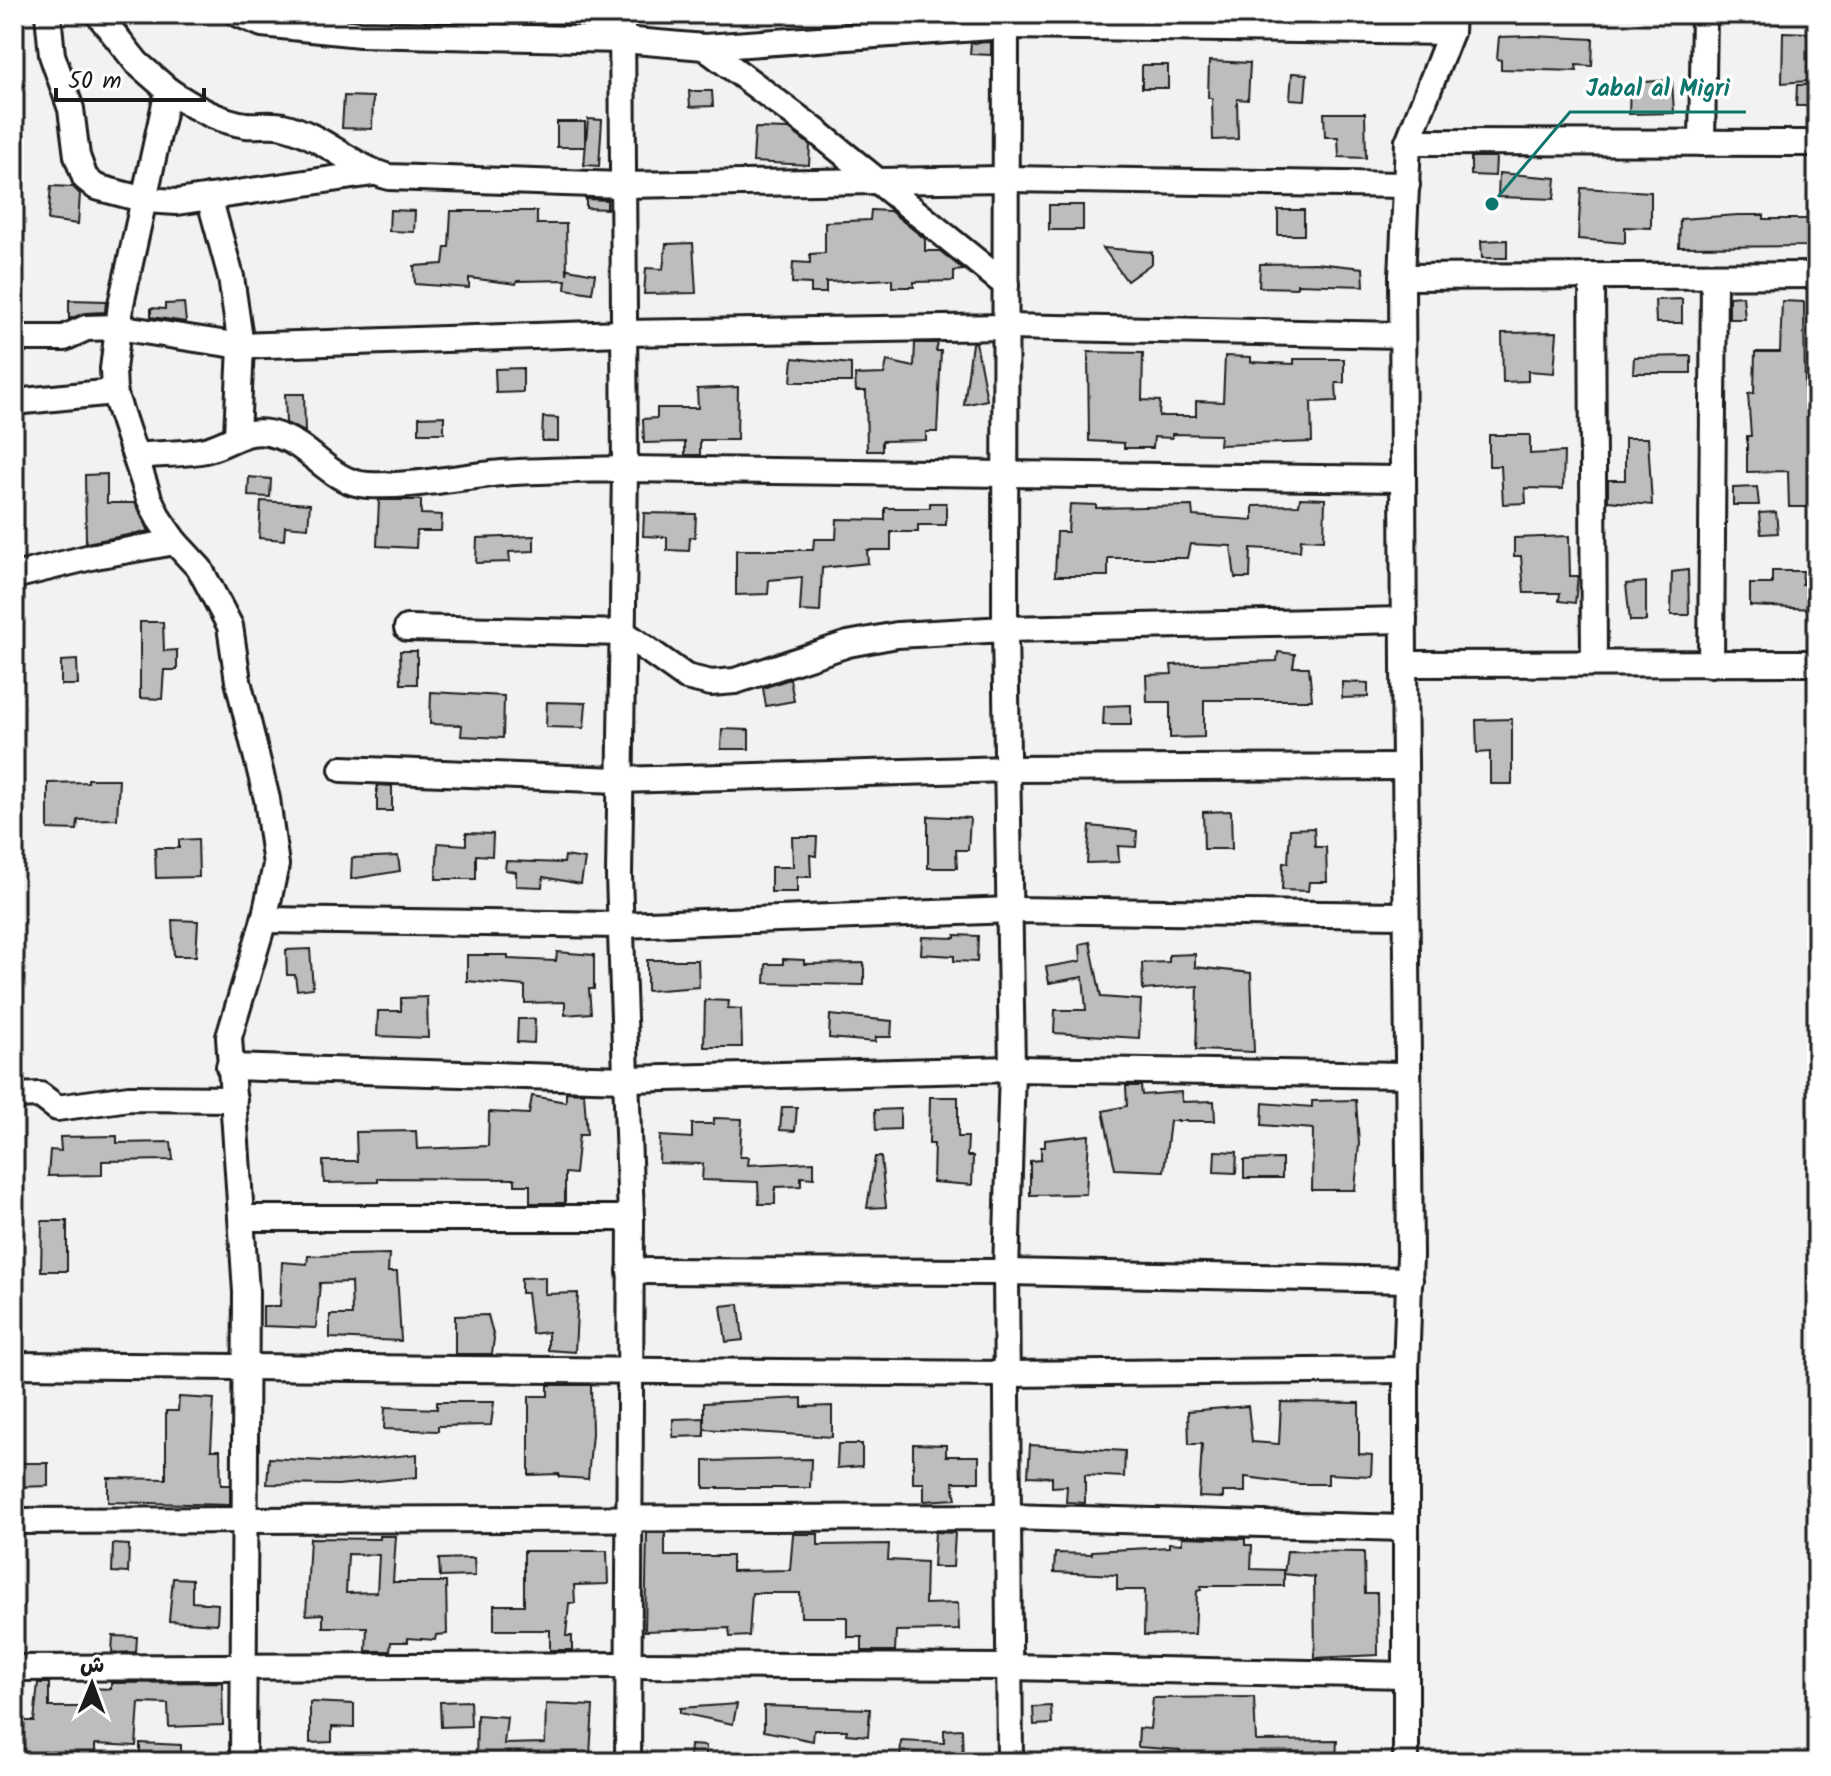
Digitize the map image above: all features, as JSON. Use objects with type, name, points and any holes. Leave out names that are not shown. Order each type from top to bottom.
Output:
[{"type":"street","points":[[48,14],[52,55],[71,109],[77,156],[85,178],[96,187],[145,200],[177,202],[373,173]]},
{"type":"street","points":[[99,14],[137,63],[190,105],[232,122],[282,125],[373,173],[389,177],[622,185],[1003,179],[1407,185]]},
{"type":"street","points":[[238,14],[262,24],[360,34],[623,40],[704,47],[1006,20],[1451,23],[1408,142],[1402,277],[1403,767],[1410,1280],[1406,1370],[1406,1762]]},
{"type":"street","points":[[622,14],[625,469],[624,633],[618,780],[631,1218],[628,1762]]},
{"type":"street","points":[[1702,143],[1704,14]]},
{"type":"street","points":[[1006,20],[1003,179],[1007,476],[1005,629],[1012,1069],[1006,1272],[1010,1762]]},
{"type":"street","points":[[704,47],[816,131],[874,182],[1006,285]]},
{"type":"street","points":[[168,90],[117,327],[114,392],[149,498],[175,542],[200,569],[222,607],[235,647],[238,681],[267,799],[276,865],[264,920],[229,1037],[246,1292],[243,1368],[243,1762]]},
{"type":"street","points":[[1408,142],[1817,143]]},
{"type":"street","points":[[209,197],[231,277],[241,346],[237,435]]},
{"type":"street","points":[[1402,277],[1817,275]]},
{"type":"street","points":[[1592,276],[1594,663]]},
{"type":"street","points":[[1711,664],[1714,277]]},
{"type":"street","points":[[14,338],[64,338],[86,328],[117,327],[241,346],[622,333],[1006,327],[1402,335]]},
{"type":"street","points":[[14,402],[114,392]]},
{"type":"street","points":[[136,456],[208,450],[237,435],[275,434],[321,462],[335,475],[349,482],[367,485],[408,484],[503,473],[625,469],[1401,479]]},
{"type":"street","points":[[14,576],[95,556],[175,542]]},
{"type":"street","points":[[407,628],[624,633],[686,677],[711,683],[735,681],[873,639],[1005,629],[1404,620]]},
{"type":"street","points":[[1404,664],[1817,663]]},
{"type":"street","points":[[342,769],[618,780],[1008,769],[1403,767]]},
{"type":"street","points":[[264,920],[622,925],[1011,910],[1405,915]]},
{"type":"street","points":[[229,1067],[626,1079],[1012,1069],[1406,1075]]},
{"type":"street","points":[[14,1096],[40,1095],[57,1108],[129,1098],[234,1099]]},
{"type":"street","points":[[242,1218],[631,1218]]},
{"type":"street","points":[[630,1271],[1006,1272],[1410,1280]]},
{"type":"street","points":[[14,1365],[1007,1374],[1406,1370]]},
{"type":"street","points":[[14,1521],[628,1516],[1009,1517],[1405,1528]]},
{"type":"street","points":[[14,1668],[629,1665],[1009,1667],[1406,1675]]},
{"type":"building","points":[[1783,32],[1809,33],[1808,81],[1782,83]]},
{"type":"building","points":[[1499,37],[1593,39],[1592,66],[1576,65],[1577,71],[1501,69],[1501,60],[1497,59]]},
{"type":"building","points":[[991,42],[991,55],[970,54],[971,43]]},
{"type":"building","points":[[1209,61],[1250,63],[1248,100],[1237,99],[1238,139],[1213,140],[1212,98],[1208,98]]},
{"type":"building","points":[[1142,65],[1168,65],[1168,88],[1142,88]]},
{"type":"building","points":[[1292,73],[1307,74],[1305,100],[1290,99]]},
{"type":"building","points":[[1672,80],[1674,113],[1629,114],[1630,83]]},
{"type":"building","points":[[1797,85],[1817,85],[1817,106],[1796,106]]},
{"type":"building","points":[[689,91],[712,91],[713,106],[690,107]]},
{"type":"building","points":[[344,96],[373,97],[372,129],[342,128]]},
{"type":"building","points":[[1324,113],[1365,113],[1366,158],[1339,157],[1338,137],[1325,137]]},
{"type":"building","points":[[588,119],[602,120],[599,166],[584,165]]},
{"type":"building","points":[[557,122],[585,122],[585,147],[557,147]]},
{"type":"building","points":[[755,128],[789,129],[810,145],[809,165],[753,162]]},
{"type":"building","points":[[1471,157],[1496,157],[1495,176],[1471,175]]},
{"type":"building","points":[[1499,173],[1556,178],[1554,199],[1498,197]]},
{"type":"building","points":[[51,186],[73,187],[80,194],[78,224],[48,220]]},
{"type":"building","points":[[1581,188],[1651,192],[1651,228],[1625,227],[1625,243],[1578,239]]},
{"type":"building","points":[[586,199],[607,200],[607,209],[586,208]]},
{"type":"building","points":[[1049,205],[1083,205],[1083,230],[1049,230]]},
{"type":"building","points":[[390,210],[415,211],[414,232],[389,231]]},
{"type":"building","points":[[871,210],[890,211],[925,239],[925,251],[940,251],[964,270],[954,271],[954,281],[914,282],[914,287],[892,287],[892,279],[826,282],[826,293],[811,293],[811,284],[792,283],[793,262],[810,263],[810,254],[825,253],[825,222],[870,220]]},
{"type":"building","points":[[1278,210],[1304,210],[1304,235],[1278,235]]},
{"type":"building","points":[[451,211],[537,211],[537,224],[566,224],[567,274],[568,269],[595,274],[592,293],[565,289],[566,280],[517,281],[516,284],[469,278],[469,288],[415,284],[414,266],[443,264],[445,247],[449,247]]},
{"type":"building","points":[[1764,215],[1764,219],[1817,219],[1817,235],[1810,236],[1810,246],[1679,247],[1680,219]]},
{"type":"building","points":[[1507,240],[1507,258],[1482,258],[1481,241]]},
{"type":"building","points":[[693,243],[696,293],[644,294],[646,268],[663,269],[666,244]]},
{"type":"building","points":[[1103,248],[1152,252],[1152,263],[1127,281]]},
{"type":"building","points":[[1316,263],[1363,268],[1364,286],[1297,284],[1297,288],[1259,287],[1260,264]]},
{"type":"building","points":[[1743,296],[1745,319],[1729,319],[1729,297]]},
{"type":"building","points":[[1682,299],[1682,323],[1656,323],[1655,300]]},
{"type":"building","points":[[69,300],[106,301],[105,312],[85,313],[69,319]]},
{"type":"building","points":[[1782,301],[1804,302],[1805,396],[1817,396],[1817,445],[1810,445],[1812,507],[1789,507],[1788,471],[1747,472],[1747,436],[1751,436],[1748,394],[1754,393],[1755,352],[1780,352]]},
{"type":"building","points":[[184,303],[186,322],[151,317],[151,308],[165,309],[165,304]]},
{"type":"building","points":[[1557,332],[1554,373],[1528,371],[1528,381],[1503,382],[1502,333]]},
{"type":"building","points":[[976,342],[987,400],[964,405],[972,343]]},
{"type":"building","points":[[915,343],[938,343],[936,351],[941,351],[937,432],[926,432],[926,440],[882,441],[882,451],[867,451],[866,391],[856,391],[855,375],[884,374],[887,361],[914,367]]},
{"type":"building","points":[[1088,352],[1143,353],[1142,400],[1160,401],[1159,416],[1196,416],[1196,401],[1223,402],[1225,356],[1251,357],[1251,362],[1294,364],[1294,359],[1344,359],[1344,383],[1336,383],[1337,401],[1311,402],[1312,442],[1219,445],[1220,435],[1172,434],[1172,438],[1154,437],[1153,448],[1124,448],[1124,443],[1089,441]]},
{"type":"building","points":[[1691,356],[1691,373],[1633,373],[1634,357]]},
{"type":"building","points":[[793,358],[851,364],[851,382],[791,382]]},
{"type":"building","points":[[523,368],[523,392],[496,393],[495,369]]},
{"type":"building","points":[[738,387],[737,440],[700,440],[700,455],[685,455],[685,442],[644,443],[643,419],[657,418],[657,408],[698,408],[697,389]]},
{"type":"building","points":[[285,394],[304,394],[305,432],[286,423]]},
{"type":"building","points":[[444,416],[444,433],[419,433],[419,417]]},
{"type":"building","points":[[543,417],[558,418],[558,441],[542,441]]},
{"type":"building","points":[[1489,435],[1530,435],[1530,454],[1564,452],[1563,489],[1525,488],[1526,503],[1503,504],[1501,466],[1489,466]]},
{"type":"building","points":[[1625,438],[1648,438],[1652,505],[1608,501],[1608,480],[1625,480]]},
{"type":"building","points":[[107,474],[107,503],[135,503],[149,531],[86,543],[85,475]]},
{"type":"building","points":[[249,477],[271,479],[270,497],[248,496]]},
{"type":"building","points":[[1757,487],[1759,505],[1733,505],[1733,488]]},
{"type":"building","points":[[1300,498],[1325,499],[1324,540],[1301,539],[1300,551],[1251,548],[1250,578],[1235,578],[1231,546],[1190,544],[1187,558],[1108,558],[1108,576],[1055,576],[1057,532],[1068,532],[1070,504],[1096,505],[1096,508],[1192,506],[1193,516],[1253,520],[1253,506],[1299,505]]},
{"type":"building","points":[[379,500],[421,500],[421,514],[442,515],[441,531],[417,531],[416,548],[377,546]]},
{"type":"building","points":[[261,501],[310,504],[308,528],[285,526],[284,540],[259,538]]},
{"type":"building","points":[[930,503],[946,503],[946,525],[918,525],[918,532],[891,532],[891,550],[867,550],[868,563],[822,568],[820,612],[800,611],[802,577],[769,580],[768,594],[736,595],[736,550],[813,550],[814,539],[836,539],[837,519],[885,520],[885,508],[930,508]]},
{"type":"building","points":[[1776,512],[1778,533],[1761,534],[1759,513]]},
{"type":"building","points":[[644,513],[696,514],[695,537],[690,537],[689,551],[667,550],[667,537],[643,536]]},
{"type":"building","points":[[534,536],[534,551],[509,552],[510,562],[476,563],[477,538]]},
{"type":"building","points":[[1569,536],[1570,576],[1578,576],[1575,603],[1559,601],[1560,593],[1524,593],[1521,556],[1514,556],[1514,538]]},
{"type":"building","points":[[1688,570],[1689,615],[1671,615],[1672,572]]},
{"type":"building","points":[[1772,571],[1803,571],[1802,584],[1816,585],[1815,609],[1750,606],[1750,584],[1772,584]]},
{"type":"building","points":[[1646,582],[1646,621],[1630,621],[1626,584]]},
{"type":"building","points":[[140,622],[163,622],[164,651],[177,650],[177,670],[164,670],[162,699],[140,698]]},
{"type":"building","points":[[400,651],[417,651],[417,684],[401,684]]},
{"type":"building","points":[[1278,652],[1295,654],[1293,667],[1309,667],[1312,700],[1204,700],[1204,737],[1170,738],[1170,702],[1147,702],[1146,675],[1172,674],[1171,665],[1277,661]]},
{"type":"building","points":[[77,660],[78,685],[61,685],[61,661]]},
{"type":"building","points":[[790,679],[794,701],[766,706],[763,688]]},
{"type":"building","points":[[1342,682],[1368,683],[1368,697],[1342,698]]},
{"type":"building","points":[[431,692],[504,696],[503,738],[461,736],[462,725],[430,724]]},
{"type":"building","points":[[547,702],[586,703],[584,728],[546,727]]},
{"type":"building","points":[[1131,705],[1131,725],[1103,725],[1104,706]]},
{"type":"building","points":[[1512,719],[1512,784],[1490,784],[1490,752],[1477,753],[1476,720]]},
{"type":"building","points":[[722,729],[749,730],[749,749],[721,749]]},
{"type":"building","points":[[88,779],[119,779],[117,819],[78,820],[77,830],[48,829],[48,783],[88,782]]},
{"type":"building","points":[[377,785],[392,786],[392,811],[377,811]]},
{"type":"building","points":[[1231,811],[1232,849],[1204,849],[1203,812]]},
{"type":"building","points":[[928,816],[970,818],[968,850],[956,850],[957,868],[928,868]]},
{"type":"building","points":[[1090,826],[1137,831],[1136,847],[1118,846],[1119,862],[1087,863]]},
{"type":"building","points":[[1314,828],[1315,847],[1326,847],[1327,882],[1309,882],[1308,891],[1282,890],[1283,863],[1288,863],[1290,829]]},
{"type":"building","points":[[466,833],[493,834],[492,856],[476,855],[476,879],[436,879],[438,843],[466,845]]},
{"type":"building","points":[[792,837],[817,837],[816,856],[810,855],[811,877],[797,877],[797,892],[771,892],[771,867],[793,867]]},
{"type":"building","points":[[198,839],[199,877],[156,878],[155,848],[179,848],[179,840]]},
{"type":"building","points":[[398,856],[400,871],[351,879],[352,858]]},
{"type":"building","points":[[565,856],[585,859],[581,884],[543,877],[542,887],[516,886],[516,872],[505,870],[506,861],[564,863]]},
{"type":"building","points":[[172,920],[198,921],[196,956],[174,956]]},
{"type":"building","points":[[955,935],[978,936],[977,962],[954,961],[954,956],[921,954],[922,937],[955,938]]},
{"type":"building","points":[[1090,942],[1101,997],[1141,1000],[1139,1038],[1054,1033],[1055,1010],[1086,1010],[1083,977],[1049,983],[1046,967],[1081,961],[1080,944]]},
{"type":"building","points":[[310,949],[313,988],[297,990],[295,975],[287,975],[286,950]]},
{"type":"building","points":[[557,952],[594,955],[594,989],[589,989],[591,1013],[565,1015],[565,1002],[525,1003],[525,986],[467,981],[467,955],[508,955],[508,959],[556,961]]},
{"type":"building","points":[[1195,954],[1195,967],[1251,973],[1254,1052],[1196,1050],[1198,986],[1143,990],[1142,963],[1169,962],[1169,955]]},
{"type":"building","points":[[783,959],[804,960],[804,964],[864,963],[864,985],[765,983],[766,964],[783,964]]},
{"type":"building","points":[[647,960],[698,960],[699,987],[647,991]]},
{"type":"building","points":[[427,997],[428,1038],[377,1036],[378,1011],[401,1011],[401,998]]},
{"type":"building","points":[[705,1000],[729,1001],[728,1008],[741,1009],[742,1047],[704,1047]]},
{"type":"building","points":[[830,1015],[892,1021],[891,1037],[876,1037],[875,1042],[829,1038]]},
{"type":"building","points":[[518,1019],[535,1019],[534,1043],[517,1042]]},
{"type":"building","points":[[1126,1086],[1141,1086],[1142,1095],[1181,1092],[1182,1102],[1214,1101],[1215,1121],[1170,1121],[1164,1171],[1115,1169],[1103,1111],[1127,1106]]},
{"type":"building","points":[[566,1092],[584,1093],[587,1135],[579,1135],[575,1174],[565,1173],[565,1203],[530,1203],[530,1185],[515,1185],[515,1179],[378,1178],[378,1182],[324,1183],[323,1161],[357,1161],[356,1132],[416,1131],[417,1149],[488,1146],[489,1112],[529,1114],[532,1096],[566,1102]]},
{"type":"building","points":[[930,1097],[958,1097],[958,1137],[968,1137],[967,1156],[973,1156],[972,1185],[933,1182],[934,1144],[929,1144]]},
{"type":"building","points":[[1356,1100],[1359,1144],[1355,1190],[1312,1190],[1313,1129],[1262,1125],[1263,1103],[1312,1107],[1312,1101]]},
{"type":"building","points":[[782,1107],[797,1107],[795,1131],[780,1130]]},
{"type":"building","points":[[900,1109],[900,1129],[876,1130],[875,1110]]},
{"type":"building","points":[[714,1118],[742,1119],[740,1157],[749,1157],[748,1165],[814,1162],[814,1178],[801,1177],[801,1186],[775,1187],[775,1204],[759,1204],[758,1182],[702,1180],[703,1164],[659,1163],[660,1136],[692,1138],[692,1124],[714,1124]]},
{"type":"building","points":[[1089,1135],[1086,1194],[1030,1195],[1030,1161],[1041,1160],[1041,1147],[1045,1147],[1045,1140]]},
{"type":"building","points":[[117,1136],[117,1143],[171,1142],[173,1160],[102,1161],[102,1175],[48,1176],[50,1150],[61,1151],[60,1137]]},
{"type":"building","points":[[1215,1151],[1237,1152],[1236,1173],[1214,1172]]},
{"type":"building","points":[[875,1157],[881,1157],[886,1207],[867,1208]]},
{"type":"building","points":[[1282,1159],[1282,1178],[1244,1178],[1244,1160]]},
{"type":"building","points":[[42,1221],[67,1221],[67,1271],[41,1271]]},
{"type":"building","points":[[389,1254],[388,1272],[397,1272],[401,1341],[330,1338],[330,1315],[352,1315],[351,1282],[320,1283],[316,1328],[263,1326],[263,1306],[280,1306],[282,1262],[307,1264],[308,1256]]},
{"type":"building","points":[[545,1277],[545,1294],[578,1293],[575,1352],[548,1350],[548,1332],[532,1334],[527,1293],[521,1293],[521,1278]]},
{"type":"building","points":[[739,1304],[743,1340],[726,1342],[721,1306]]},
{"type":"building","points":[[488,1315],[494,1338],[492,1354],[455,1354],[455,1316]]},
{"type":"building","points":[[548,1385],[591,1385],[592,1433],[588,1479],[559,1477],[559,1474],[529,1475],[529,1396],[548,1396]]},
{"type":"building","points":[[179,1397],[214,1399],[211,1450],[220,1450],[221,1485],[230,1485],[230,1505],[108,1502],[108,1478],[166,1479],[166,1411],[178,1411]]},
{"type":"building","points":[[802,1398],[802,1407],[832,1406],[832,1437],[704,1429],[704,1403]]},
{"type":"building","points":[[437,1402],[494,1402],[491,1425],[438,1426],[438,1431],[384,1429],[385,1407],[437,1409]]},
{"type":"building","points":[[1281,1402],[1359,1403],[1359,1454],[1372,1455],[1371,1476],[1328,1474],[1328,1484],[1245,1477],[1245,1492],[1223,1492],[1223,1498],[1199,1497],[1202,1444],[1189,1444],[1188,1411],[1248,1406],[1252,1442],[1279,1444]]},
{"type":"building","points":[[704,1418],[704,1436],[673,1437],[673,1419]]},
{"type":"building","points":[[838,1444],[862,1444],[862,1466],[837,1468]]},
{"type":"building","points":[[913,1444],[946,1445],[946,1456],[979,1456],[979,1482],[953,1482],[956,1499],[924,1501],[924,1483],[913,1483]]},
{"type":"building","points":[[1030,1445],[1125,1451],[1124,1477],[1085,1475],[1085,1503],[1066,1502],[1067,1486],[1052,1487],[1052,1477],[1028,1476]]},
{"type":"building","points":[[417,1454],[417,1477],[338,1485],[267,1484],[269,1458],[342,1462]]},
{"type":"building","points":[[811,1459],[810,1488],[704,1488],[704,1461]]},
{"type":"building","points":[[19,1463],[48,1463],[48,1486],[18,1487]]},
{"type":"building","points":[[935,1532],[955,1533],[953,1567],[933,1567]]},
{"type":"building","points":[[647,1533],[665,1533],[665,1556],[732,1556],[732,1571],[790,1570],[793,1534],[818,1534],[818,1545],[889,1544],[888,1560],[926,1562],[925,1604],[958,1603],[959,1630],[896,1631],[895,1651],[862,1651],[862,1637],[847,1637],[847,1617],[801,1617],[800,1593],[752,1593],[749,1636],[730,1637],[729,1628],[645,1631]]},
{"type":"building","points":[[380,1536],[396,1536],[393,1582],[446,1582],[447,1634],[436,1635],[435,1640],[408,1638],[408,1642],[391,1642],[390,1651],[366,1651],[367,1627],[323,1627],[323,1614],[306,1615],[310,1538],[380,1539]],"holes":[[[348,1554],[379,1555],[377,1592],[346,1593]]]},
{"type":"building","points":[[1182,1537],[1245,1539],[1245,1545],[1252,1545],[1251,1569],[1284,1570],[1284,1586],[1201,1586],[1201,1590],[1197,1591],[1195,1634],[1144,1635],[1145,1590],[1117,1590],[1117,1575],[1054,1572],[1055,1553],[1092,1554],[1092,1551],[1169,1547],[1169,1543],[1182,1544]]},
{"type":"building","points":[[113,1544],[129,1545],[128,1573],[112,1572]]},
{"type":"building","points":[[524,1551],[607,1551],[608,1584],[574,1585],[575,1603],[569,1603],[566,1636],[572,1636],[572,1650],[550,1650],[550,1630],[494,1630],[494,1605],[524,1605]]},
{"type":"building","points":[[1287,1551],[1364,1552],[1365,1593],[1377,1593],[1378,1655],[1315,1658],[1314,1577],[1284,1574]]},
{"type":"building","points":[[474,1558],[475,1576],[440,1577],[439,1559]]},
{"type":"building","points":[[173,1578],[192,1579],[192,1602],[218,1604],[217,1624],[169,1621]]},
{"type":"building","points":[[113,1636],[137,1637],[136,1652],[112,1653]]},
{"type":"building","points":[[222,1682],[223,1725],[169,1727],[168,1704],[139,1703],[136,1746],[95,1744],[95,1762],[14,1762],[14,1721],[34,1721],[38,1683],[49,1683],[49,1707],[90,1707],[91,1688],[111,1689],[111,1683]]},
{"type":"building","points":[[1254,1697],[1256,1741],[1337,1740],[1336,1762],[1181,1762],[1180,1750],[1138,1747],[1139,1728],[1150,1729],[1153,1698]]},
{"type":"building","points":[[470,1701],[471,1726],[441,1727],[440,1702]]},
{"type":"building","points":[[310,1702],[354,1704],[354,1728],[332,1727],[332,1742],[310,1743]]},
{"type":"building","points":[[546,1704],[593,1706],[590,1755],[548,1755],[548,1762],[476,1762],[477,1715],[507,1717],[504,1744],[545,1743]]},
{"type":"building","points":[[737,1704],[733,1724],[680,1713],[680,1708]]},
{"type":"building","points":[[764,1706],[870,1709],[868,1736],[846,1734],[847,1730],[814,1730],[813,1741],[764,1731]]},
{"type":"building","points":[[1051,1706],[1052,1724],[1034,1725],[1033,1707]]},
{"type":"building","points":[[962,1729],[963,1762],[900,1762],[901,1741],[944,1743],[944,1730]]},
{"type":"building","points":[[140,1743],[181,1745],[181,1762],[140,1762]]},
{"type":"building","points":[[690,1745],[706,1746],[705,1762],[689,1762]]},
{"type":"place","name":"Jabal al Migri","points":[[1492,204]]}]
